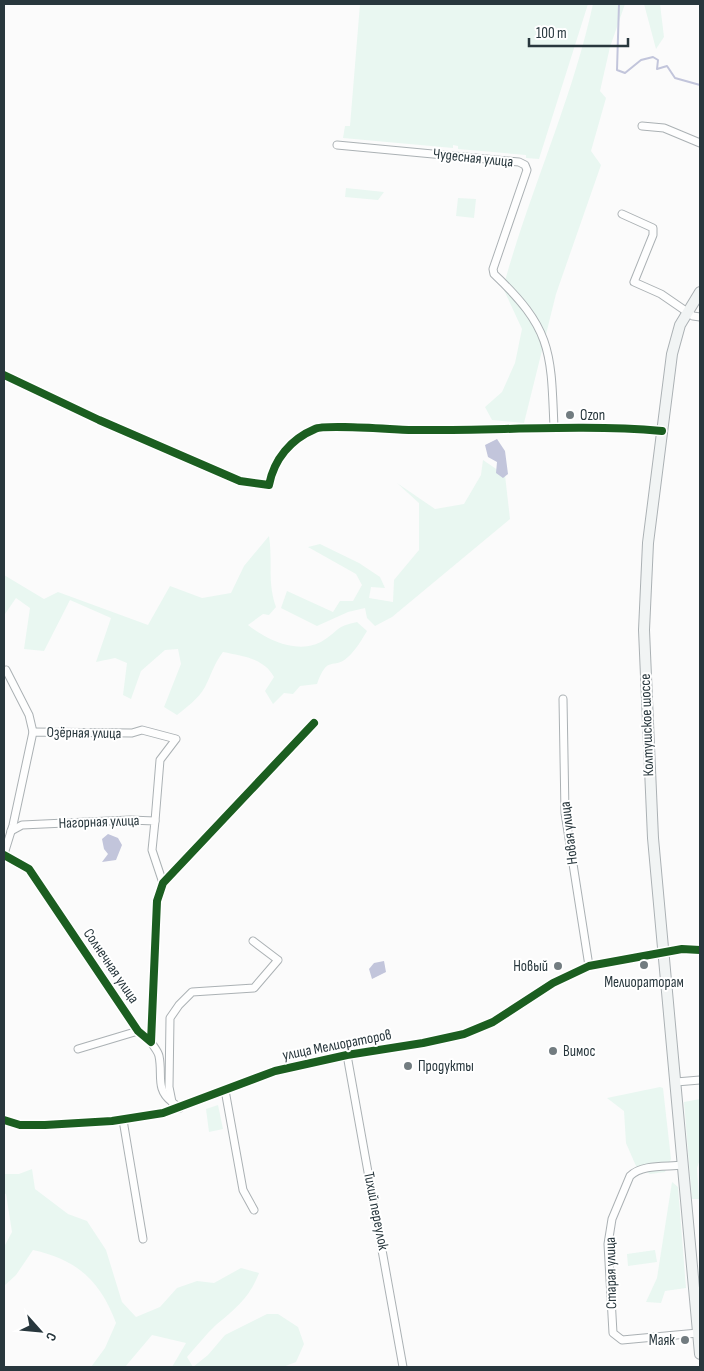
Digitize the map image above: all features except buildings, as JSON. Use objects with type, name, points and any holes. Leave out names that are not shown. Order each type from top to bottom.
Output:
[{"type":"main road","name":"Колтушское шоссе","points":[[700,292],[680,324],[674,347],[648,543],[644,611],[650,781],[682,1165],[700,1354]]},
{"type":"street","points":[[642,126],[664,128],[700,143]]},
{"type":"street","name":"Чудесная улица","points":[[337,145],[520,162],[526,165],[527,170],[496,261],[494,274],[529,310],[545,341],[550,360],[554,428]]},
{"type":"street","points":[[622,214],[652,228],[653,235],[634,282],[661,294],[700,317]]},
{"type":"street","points":[[4,375],[99,420],[240,481],[269,485],[272,471],[280,456],[294,442],[317,428],[417,430],[612,427],[662,430]]},
{"type":"street","points":[[6,670],[29,715],[33,732]]},
{"type":"street","name":"Новая улица","points":[[563,699],[565,813],[589,966]]},
{"type":"street","points":[[163,883],[314,723]]},
{"type":"street","name":"Озёрная улица","points":[[4,854],[33,732],[132,733],[142,730],[176,739],[160,760],[155,821]]},
{"type":"street","name":"Нагорная улица","points":[[11,831],[22,825],[130,820],[155,821],[152,850],[163,883]]},
{"type":"street","name":"Солнечная улица","points":[[4,854],[29,869],[138,1031],[151,1042]]},
{"type":"street","name":"Солнечная улица","points":[[151,1042],[157,901],[163,883]]},
{"type":"street","points":[[172,1102],[169,1086],[170,1018],[179,1005],[192,992],[254,988],[278,960],[253,941]]},
{"type":"street","name":"улица Мелиораторов","points":[[4,1120],[20,1125],[45,1125],[123,1120],[180,1108],[275,1071],[347,1055],[423,1043],[478,1029],[553,983],[589,966],[682,949],[700,950]]},
{"type":"street","points":[[78,1049],[138,1031]]},
{"type":"street","points":[[151,1042],[159,1055],[161,1089],[165,1096],[180,1108]]},
{"type":"street","name":"Тихий переулок","points":[[347,1055],[403,1367]]},
{"type":"street","points":[[676,1082],[700,1080]]},
{"type":"street","points":[[224,1090],[243,1190],[254,1210]]},
{"type":"street","points":[[123,1120],[143,1239]]},
{"type":"street","name":"Старая улица","points":[[682,1165],[635,1170],[630,1176],[612,1218],[608,1250],[613,1332],[617,1338],[622,1340],[698,1333]]},
{"type":"shaded area","points":[[360,4],[588,4],[539,159],[526,158],[526,155],[458,149],[458,146],[453,145],[453,148],[343,138],[345,126],[350,126]]},
{"type":"shaded area","points":[[593,4],[625,4],[610,47],[600,91],[606,98],[591,151],[601,165],[556,294],[524,423],[492,420],[485,407],[502,392],[515,363],[522,329],[503,288],[513,252],[574,76]]},
{"type":"shaded area","points":[[644,4],[660,4],[664,37],[656,49]]},
{"type":"shaded area","points":[[346,188],[384,192],[378,200],[345,197]]},
{"type":"shaded area","points":[[458,198],[476,199],[474,218],[456,216]]},
{"type":"shaded area","points":[[483,460],[505,475],[510,519],[392,617],[375,626],[367,618],[365,608],[348,612],[317,626],[281,608],[287,591],[333,612],[340,601],[353,601],[362,585],[356,574],[308,547],[320,544],[359,563],[380,577],[385,588],[371,587],[369,598],[393,602],[394,580],[419,550],[419,503],[397,483],[435,509],[464,504],[481,475]]},
{"type":"shaded area","points":[[269,536],[271,580],[276,607],[269,615],[263,614],[248,625],[274,641],[305,647],[315,645],[341,627],[357,622],[367,631],[348,657],[324,669],[317,684],[300,686],[293,694],[284,693],[273,704],[265,691],[274,677],[270,671],[252,659],[223,652],[215,664],[205,687],[177,715],[164,707],[181,664],[178,649],[165,650],[141,671],[131,699],[123,695],[127,663],[115,658],[96,662],[111,618],[70,600],[44,651],[24,649],[30,608],[16,598],[5,614],[4,611],[4,575],[44,599],[58,592],[148,625],[170,586],[202,598],[231,593],[244,566]]},
{"type":"shaded area","points":[[660,1087],[663,1088],[671,1159],[665,1172],[650,1174],[636,1166],[626,1143],[624,1111],[607,1098]]},
{"type":"shaded area","points":[[700,1099],[700,1159],[697,1168],[699,1199],[692,1199],[684,1102]]},
{"type":"shaded area","points":[[218,1105],[223,1129],[209,1132],[206,1109]]},
{"type":"shaded area","points":[[32,1169],[35,1189],[68,1214],[87,1221],[106,1250],[122,1302],[136,1317],[160,1307],[177,1288],[197,1281],[214,1283],[241,1268],[259,1273],[242,1302],[213,1328],[187,1357],[193,1367],[172,1367],[186,1343],[152,1335],[125,1367],[91,1367],[105,1348],[116,1323],[102,1295],[85,1274],[74,1266],[49,1254],[33,1250],[16,1275],[4,1286],[4,1247],[12,1232],[6,1194],[4,1193],[4,1174],[19,1174]]},
{"type":"shaded area","points":[[672,1182],[678,1187],[686,1288],[665,1291],[661,1303],[646,1302],[657,1278]]},
{"type":"shaded area","points":[[655,1250],[657,1262],[628,1266],[627,1254]]},
{"type":"shaded area","points":[[267,1314],[278,1314],[298,1327],[304,1344],[296,1362],[283,1367],[193,1367],[208,1355],[225,1335]]},
{"type":"water","points":[[497,439],[505,451],[508,474],[503,478],[496,473],[497,462],[488,457],[485,445]]},
{"type":"water","points":[[108,834],[118,838],[122,845],[116,860],[102,862],[108,854],[104,849],[102,839]]},
{"type":"water","points":[[384,961],[386,972],[372,979],[369,969],[374,963]]},
{"type":"waterway","points":[[619,4],[617,70],[625,73],[641,60],[653,57],[658,60],[657,69],[667,66],[675,78],[700,85]]},
{"type":"cycle path","points":[[4,375],[99,420],[240,481],[269,485],[279,458],[291,444],[306,433],[321,428],[346,427],[414,430],[600,428],[662,431]]},
{"type":"cycle path","points":[[4,855],[29,869],[138,1031],[151,1042],[157,901],[163,883],[314,723]]},
{"type":"cycle path","points":[[4,1120],[20,1125],[45,1125],[112,1121],[163,1113],[275,1071],[347,1055],[423,1043],[464,1034],[493,1022],[553,983],[589,966],[682,949],[700,950]]},
{"type":"place","name":"Ozon","points":[[570,415]]},
{"type":"place","name":"Мелиораторам","points":[[644,965]]},
{"type":"place","name":"Новый","points":[[558,966]]},
{"type":"place","name":"Вимос","points":[[553,1051]]},
{"type":"place","name":"Продукты","points":[[408,1066]]},
{"type":"place","name":"Маяк","points":[[685,1340]]}]
